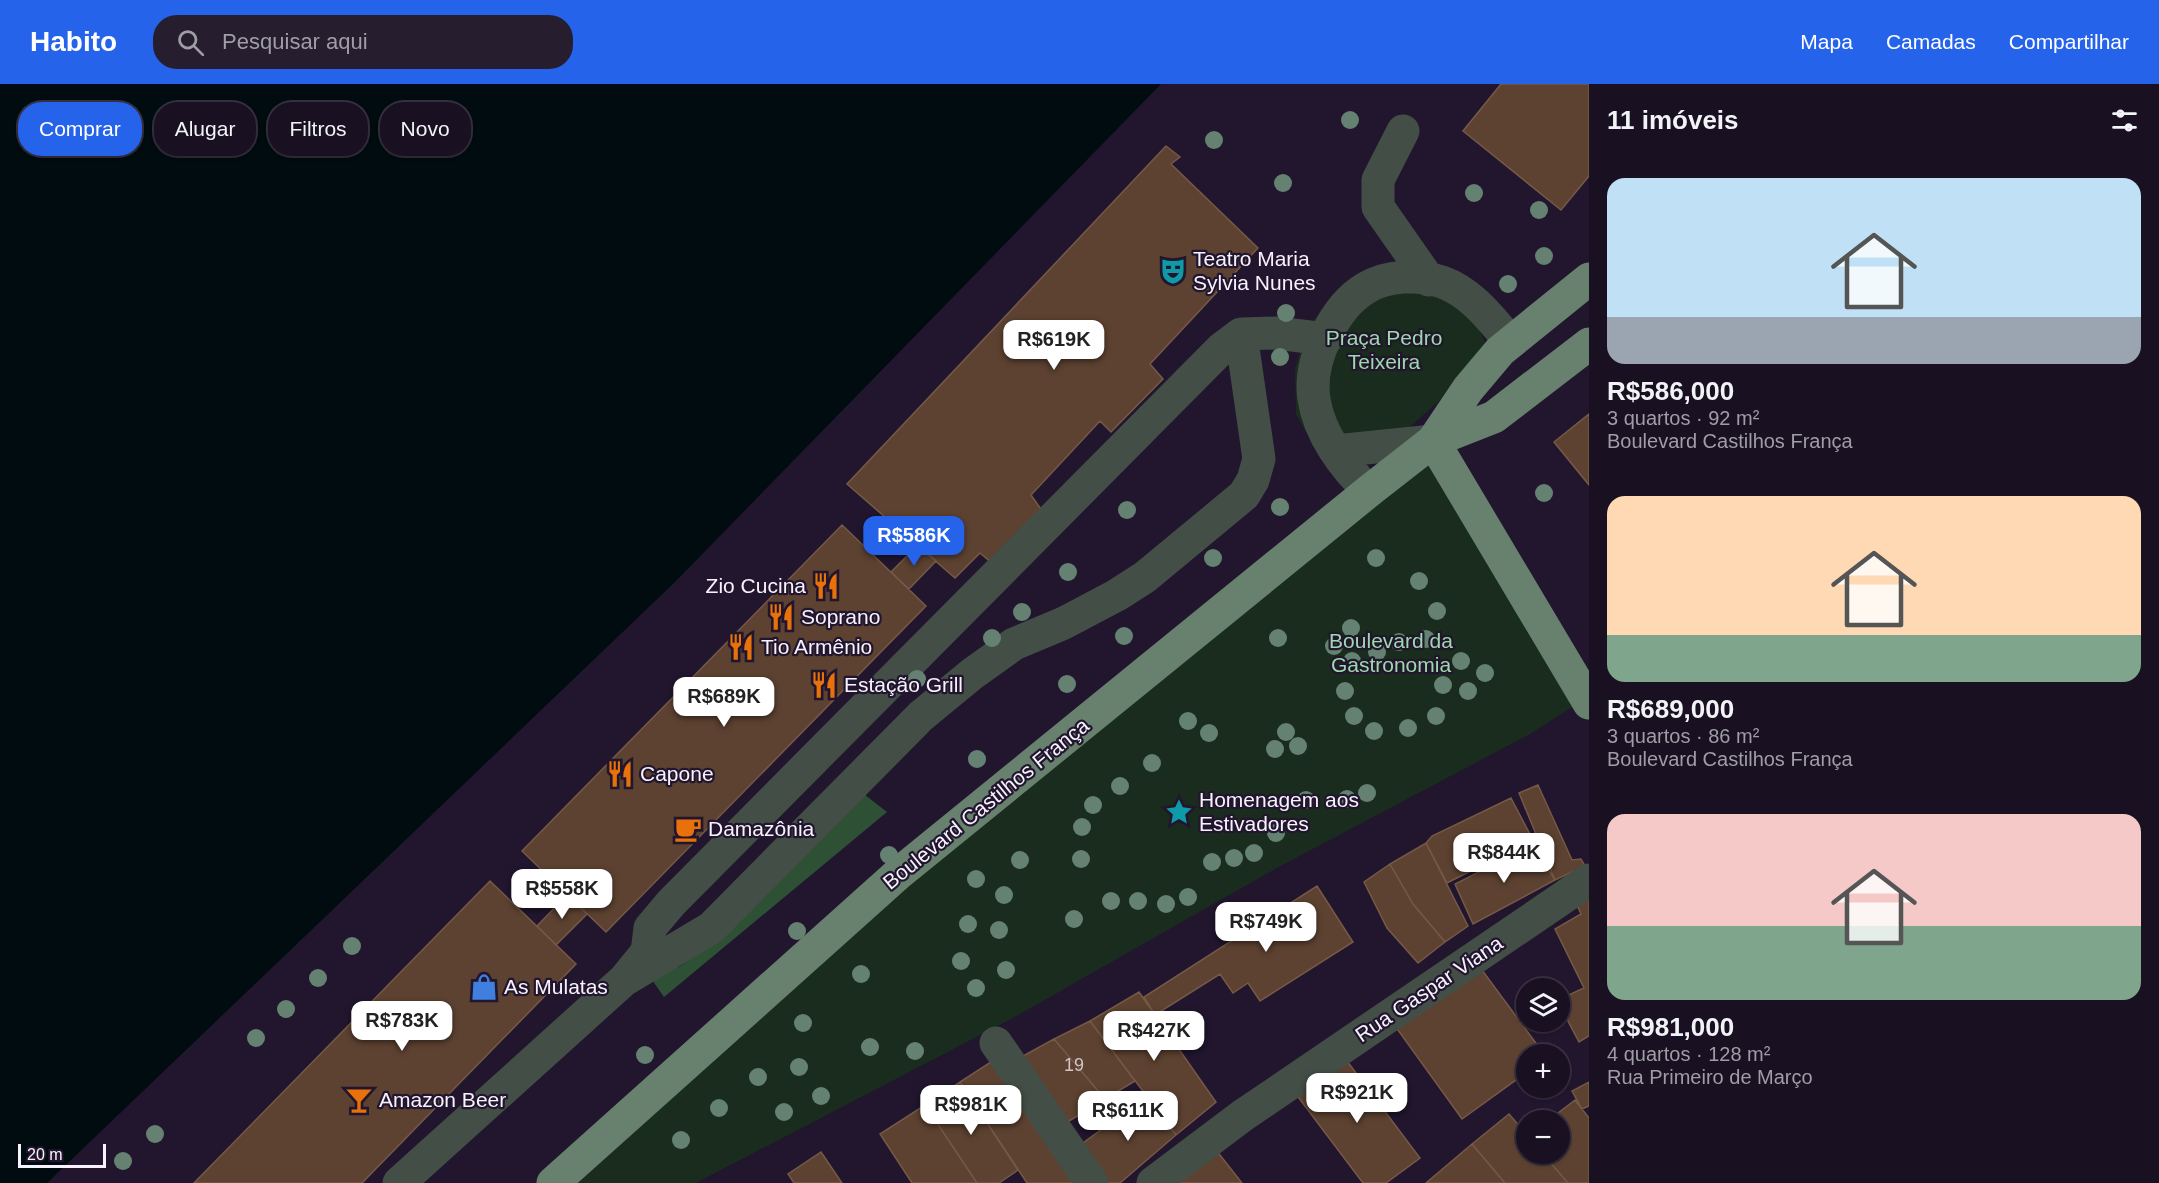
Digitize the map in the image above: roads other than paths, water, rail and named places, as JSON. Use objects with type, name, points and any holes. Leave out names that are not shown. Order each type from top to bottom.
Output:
[{"type":"main road","points":[[1433,441],[1468,389],[1510,341],[1589,279]]},
{"type":"main road","points":[[1433,441],[1494,417],[1589,344]]},
{"type":"main road","points":[[1433,441],[1588,699]]},
{"type":"main road","name":"Boulevard Castilhos França","points":[[553,1183],[898,874],[1433,441]]},
{"type":"street","points":[[1403,131],[1378,180],[1378,207],[1429,280]]},
{"type":"street","points":[[1369,491],[1351,474],[1336,451],[1321,425],[1314,398],[1315,368],[1326,339],[1347,303],[1368,287],[1404,276],[1442,282],[1481,307],[1510,341]]},
{"type":"street","points":[[399,1183],[624,980],[647,952],[650,928],[671,903],[1178,392],[1241,334],[1276,333],[1326,339]]},
{"type":"street","points":[[624,980],[711,928],[921,716],[972,674],[1014,644],[1074,617],[1145,577],[1244,495],[1253,480],[1259,459],[1241,334]]},
{"type":"street","points":[[1336,451],[1433,441]]},
{"type":"street","name":"Rua Gaspar Viana","points":[[1154,1183],[1242,1116],[1589,880]]},
{"type":"street","points":[[996,1043],[1092,1183]]},
{"type":"place","name":"Teatro Maria Sylvia Nunes","points":[[1173,271]]},
{"type":"place","name":"Zio Cucina","points":[[826,586]]},
{"type":"place","name":"Soprano","points":[[781,617]]},
{"type":"place","name":"Tio Armênio","points":[[741,647]]},
{"type":"place","name":"Estação Grill","points":[[824,685]]},
{"type":"place","name":"Capone","points":[[620,774]]},
{"type":"place","name":"Homenagem aos Estivadores","points":[[1179,812]]},
{"type":"place","name":"Damazônia","points":[[688,829]]},
{"type":"place","name":"As Mulatas","points":[[484,987]]},
{"type":"place","name":"Amazon Beer","points":[[359,1100]]},
{"type":"park label","name":"Praça Pedro Teixeira","points":[[1384,350]]},
{"type":"park label","name":"Boulevard da Gastronomia","points":[[1391,653]]}]
